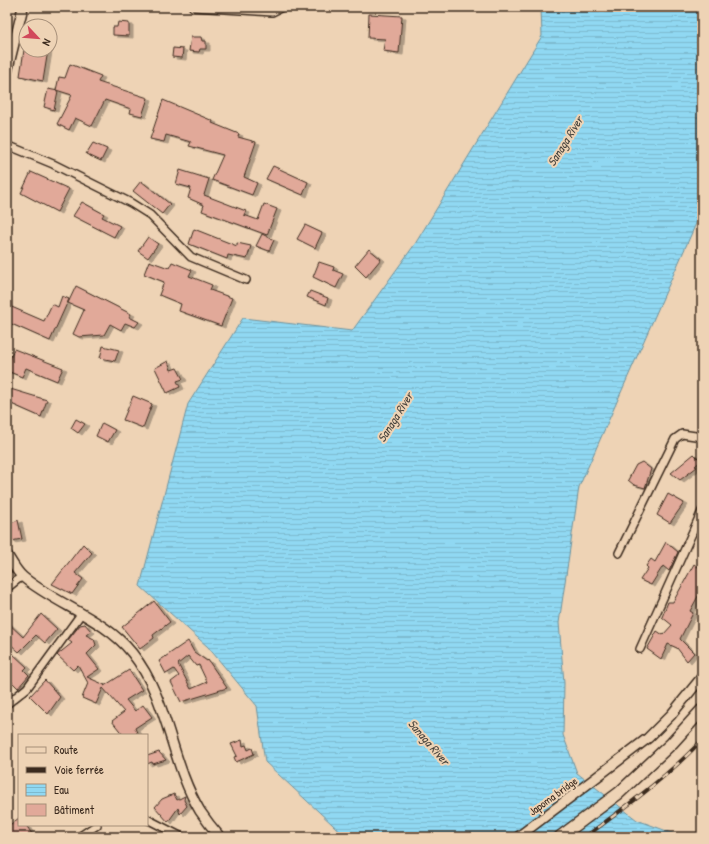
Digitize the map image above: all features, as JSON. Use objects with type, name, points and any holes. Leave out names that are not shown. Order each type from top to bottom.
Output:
[{"type":"highway","points":[[560,837],[619,793],[663,752],[702,710]]},
{"type":"street","points":[[7,72],[23,7]]},
{"type":"street","points":[[192,7],[272,12],[282,7]]},
{"type":"street","points":[[7,145],[53,164],[131,203],[150,215],[191,257],[246,280]]},
{"type":"street","points":[[619,553],[675,439],[682,434],[702,438]]},
{"type":"street","points":[[640,649],[702,511]]},
{"type":"street","points":[[7,555],[22,576],[115,636],[131,652],[149,678],[162,707],[191,793],[200,810],[220,837]]},
{"type":"street","points":[[7,588],[22,576]]},
{"type":"street","points":[[7,704],[27,688],[81,614]]},
{"type":"street","name":"Japoma bridge","points":[[518,837],[603,774],[648,738],[671,715],[702,677]]},
{"type":"street","points":[[148,820],[182,837]]},
{"type":"street","points":[[79,837],[96,826]]},
{"type":"water","name":"Sanaga River","points":[[541,7],[702,7],[702,210],[579,487],[559,623],[564,683],[563,735],[577,773],[637,820],[683,837],[346,837],[265,762],[257,706],[208,647],[140,586],[188,404],[243,318],[352,331],[415,244],[542,36]]},
{"type":"building","points":[[369,14],[402,16],[399,53],[383,51],[385,39],[368,38]]},
{"type":"building","points":[[118,22],[129,23],[129,36],[113,35],[113,27],[117,27]]},
{"type":"building","points":[[191,37],[201,37],[202,41],[206,41],[206,49],[200,49],[199,52],[189,51]]},
{"type":"building","points":[[173,48],[183,49],[182,58],[172,57]]},
{"type":"building","points":[[23,58],[47,58],[43,81],[20,76]]},
{"type":"building","points":[[70,64],[101,76],[98,82],[148,98],[142,116],[130,113],[131,109],[105,100],[92,126],[75,118],[69,130],[57,124],[72,95],[56,90],[59,77],[65,78]]},
{"type":"building","points":[[48,89],[58,91],[54,110],[44,107]]},
{"type":"building","points":[[163,100],[213,121],[212,123],[239,134],[238,137],[256,142],[244,177],[257,183],[252,195],[212,180],[223,155],[189,146],[191,142],[166,135],[164,142],[150,139]]},
{"type":"building","points":[[93,143],[107,149],[101,161],[86,154]]},
{"type":"building","points":[[273,166],[308,182],[303,195],[266,179]]},
{"type":"building","points":[[180,170],[209,179],[204,195],[246,211],[244,215],[258,220],[264,204],[277,209],[267,235],[202,211],[204,205],[188,198],[191,188],[176,184]]},
{"type":"building","points":[[31,172],[69,189],[57,212],[21,193]]},
{"type":"building","points":[[141,181],[170,204],[162,214],[133,191]]},
{"type":"building","points":[[82,202],[104,214],[102,217],[120,226],[114,237],[73,216]]},
{"type":"building","points":[[305,225],[322,233],[315,248],[297,239]]},
{"type":"building","points":[[194,229],[237,246],[237,243],[251,246],[247,259],[228,255],[227,259],[189,244]]},
{"type":"building","points":[[262,234],[274,240],[269,251],[256,246]]},
{"type":"building","points":[[148,237],[158,244],[148,258],[138,251]]},
{"type":"building","points":[[369,249],[381,259],[366,277],[355,266]]},
{"type":"building","points":[[149,261],[169,268],[172,262],[192,270],[189,276],[212,285],[210,290],[232,298],[221,326],[179,311],[181,304],[159,295],[164,282],[144,274]]},
{"type":"building","points":[[319,262],[334,267],[333,270],[343,274],[336,288],[313,277]]},
{"type":"building","points":[[76,286],[131,314],[129,317],[139,322],[135,327],[125,323],[121,330],[110,324],[104,335],[79,337],[73,334],[84,310],[68,303]]},
{"type":"building","points":[[310,291],[328,298],[326,305],[307,297]]},
{"type":"building","points":[[62,296],[69,299],[50,341],[7,322],[7,305],[44,321],[52,304],[58,307]]},
{"type":"building","points":[[103,346],[119,350],[115,361],[100,358]]},
{"type":"building","points":[[14,349],[63,368],[57,381],[26,368],[22,377],[7,371],[7,366]]},
{"type":"building","points":[[168,361],[171,370],[177,368],[183,379],[177,381],[180,387],[167,393],[155,368]]},
{"type":"building","points":[[7,388],[47,400],[41,417],[7,402]]},
{"type":"building","points":[[133,396],[152,404],[143,428],[123,420]]},
{"type":"building","points":[[76,419],[85,424],[78,433],[71,428]]},
{"type":"building","points":[[102,423],[115,430],[108,442],[96,436]]},
{"type":"building","points":[[694,454],[701,461],[695,466],[697,467],[680,480],[671,473]]},
{"type":"building","points":[[642,462],[651,469],[645,488],[634,485],[628,480],[636,465]]},
{"type":"building","points":[[668,494],[684,503],[670,523],[657,515]]},
{"type":"building","points":[[18,520],[22,539],[11,541],[7,525]]},
{"type":"building","points":[[666,542],[678,552],[669,571],[663,566],[651,585],[640,580],[648,568],[646,566],[651,559],[655,562]]},
{"type":"building","points":[[83,544],[92,553],[75,573],[83,579],[72,594],[52,584]]},
{"type":"building","points":[[694,564],[702,570],[702,589],[690,611],[693,613],[680,639],[694,653],[687,661],[677,648],[668,644],[661,659],[647,649],[657,631],[663,635],[672,625],[662,617],[668,602],[673,602]]},
{"type":"building","points":[[154,601],[170,622],[153,635],[154,638],[140,649],[122,627]]},
{"type":"building","points":[[41,614],[57,629],[45,643],[36,635],[19,652],[7,641],[7,622],[23,637]]},
{"type":"building","points":[[85,624],[91,631],[86,635],[94,639],[96,645],[87,654],[99,669],[87,677],[105,685],[104,686],[129,670],[142,690],[126,700],[135,711],[143,705],[152,717],[135,728],[138,734],[122,734],[112,721],[124,712],[103,688],[96,704],[82,698],[88,683],[78,665],[73,670],[57,655],[72,643],[68,640],[80,625]]},
{"type":"building","points":[[188,641],[194,652],[207,661],[208,660],[227,688],[181,702],[171,682],[179,676],[174,669],[166,674],[159,661]],"holes":[[[188,656],[196,666],[199,665],[207,682],[191,689],[178,664]]]},
{"type":"building","points":[[13,654],[27,667],[24,670],[29,675],[18,688],[7,677],[7,660]]},
{"type":"building","points":[[45,680],[60,697],[48,714],[30,696]]},
{"type":"building","points":[[242,740],[243,746],[246,745],[248,750],[252,748],[254,754],[236,762],[234,757],[237,756],[231,744]]},
{"type":"building","points":[[159,752],[166,760],[153,764],[152,762],[148,764],[148,756]]},
{"type":"building","points":[[174,794],[177,800],[185,796],[184,800],[187,806],[180,814],[178,808],[168,822],[155,807],[162,799]]},
{"type":"building","points":[[18,819],[18,826],[27,826],[34,837],[13,837],[7,827]]},
{"type":"railway","points":[[585,837],[631,803],[675,767],[702,740]]}]
